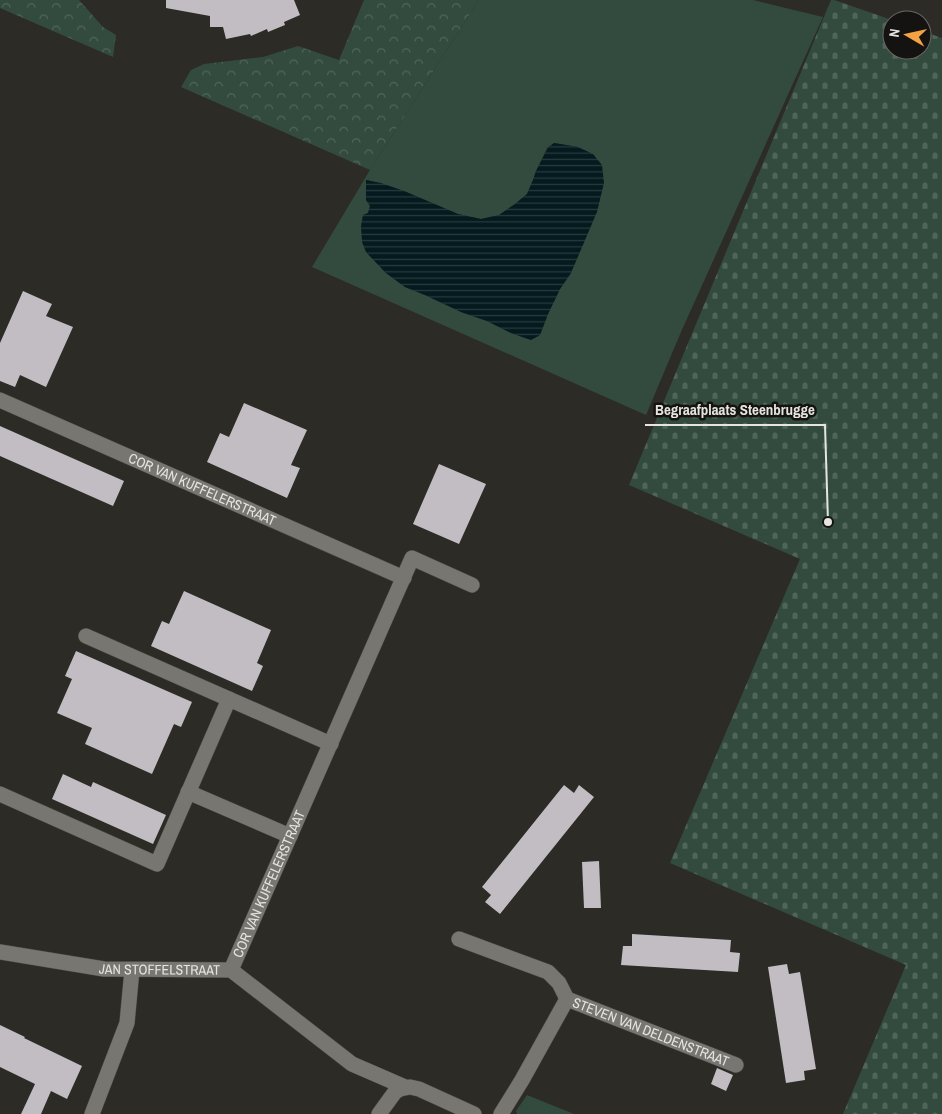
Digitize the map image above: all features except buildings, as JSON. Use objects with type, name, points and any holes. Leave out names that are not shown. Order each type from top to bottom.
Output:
[{"type":"street","name":"COR VAN KUFFELERSTRAAT","points":[[0,400],[404,578]]},
{"type":"street","name":"COR VAN KUFFELERSTRAAT","points":[[231,970],[412,558],[472,584]]},
{"type":"street","points":[[86,636],[331,744]]},
{"type":"street","points":[[0,794],[157,864],[229,699]]},
{"type":"street","points":[[188,792],[290,836]]},
{"type":"street","name":"STEVEN VAN DELDENSTRAAT","points":[[459,939],[548,972],[559,983],[567,999],[736,1065]]},
{"type":"street","name":"JAN STOFFELSTRAAT","points":[[0,952],[104,969],[231,970],[352,1064],[405,1087],[419,1089],[474,1114]]},
{"type":"street","points":[[92,1114],[127,1023],[132,970]]},
{"type":"street","name":"STEVEN VAN DELDENSTRAAT","points":[[501,1114],[567,999]]},
{"type":"street","points":[[379,1114],[395,1092],[405,1087]]},
{"type":"green space","points":[[0,0],[79,0],[103,27],[116,35],[113,57],[0,8]]},
{"type":"green space","points":[[364,0],[479,0],[370,170],[181,87],[191,70],[204,64],[263,57],[298,46],[339,60]]},
{"type":"green space","points":[[479,0],[753,0],[823,17],[681,332],[646,415],[312,267],[370,170]],"holes":[[[554,143],[578,147],[571,273],[560,289],[540,335],[531,340],[405,287],[386,273],[366,252],[361,227],[363,215],[368,213],[370,206],[366,199],[367,180],[404,191],[458,214],[481,219],[499,215],[527,194],[547,148]]]},
{"type":"green space","points":[[831,0],[882,17],[882,60],[932,60],[932,34],[942,38],[942,1114],[843,1114],[906,965],[670,863],[800,559],[629,485]]},
{"type":"green space","points":[[527,1095],[574,1114],[517,1114],[516,1111]]},
{"type":"water","points":[[554,143],[578,147],[593,154],[602,165],[604,183],[597,212],[571,273],[560,289],[540,335],[531,340],[511,333],[405,287],[386,273],[366,252],[362,242],[361,227],[363,215],[368,213],[370,206],[366,200],[366,180],[404,191],[458,214],[481,219],[499,215],[527,194],[548,148]]},
{"type":"place","name":"Begraafplaats Steenbrugge","points":[[828,522]]}]
